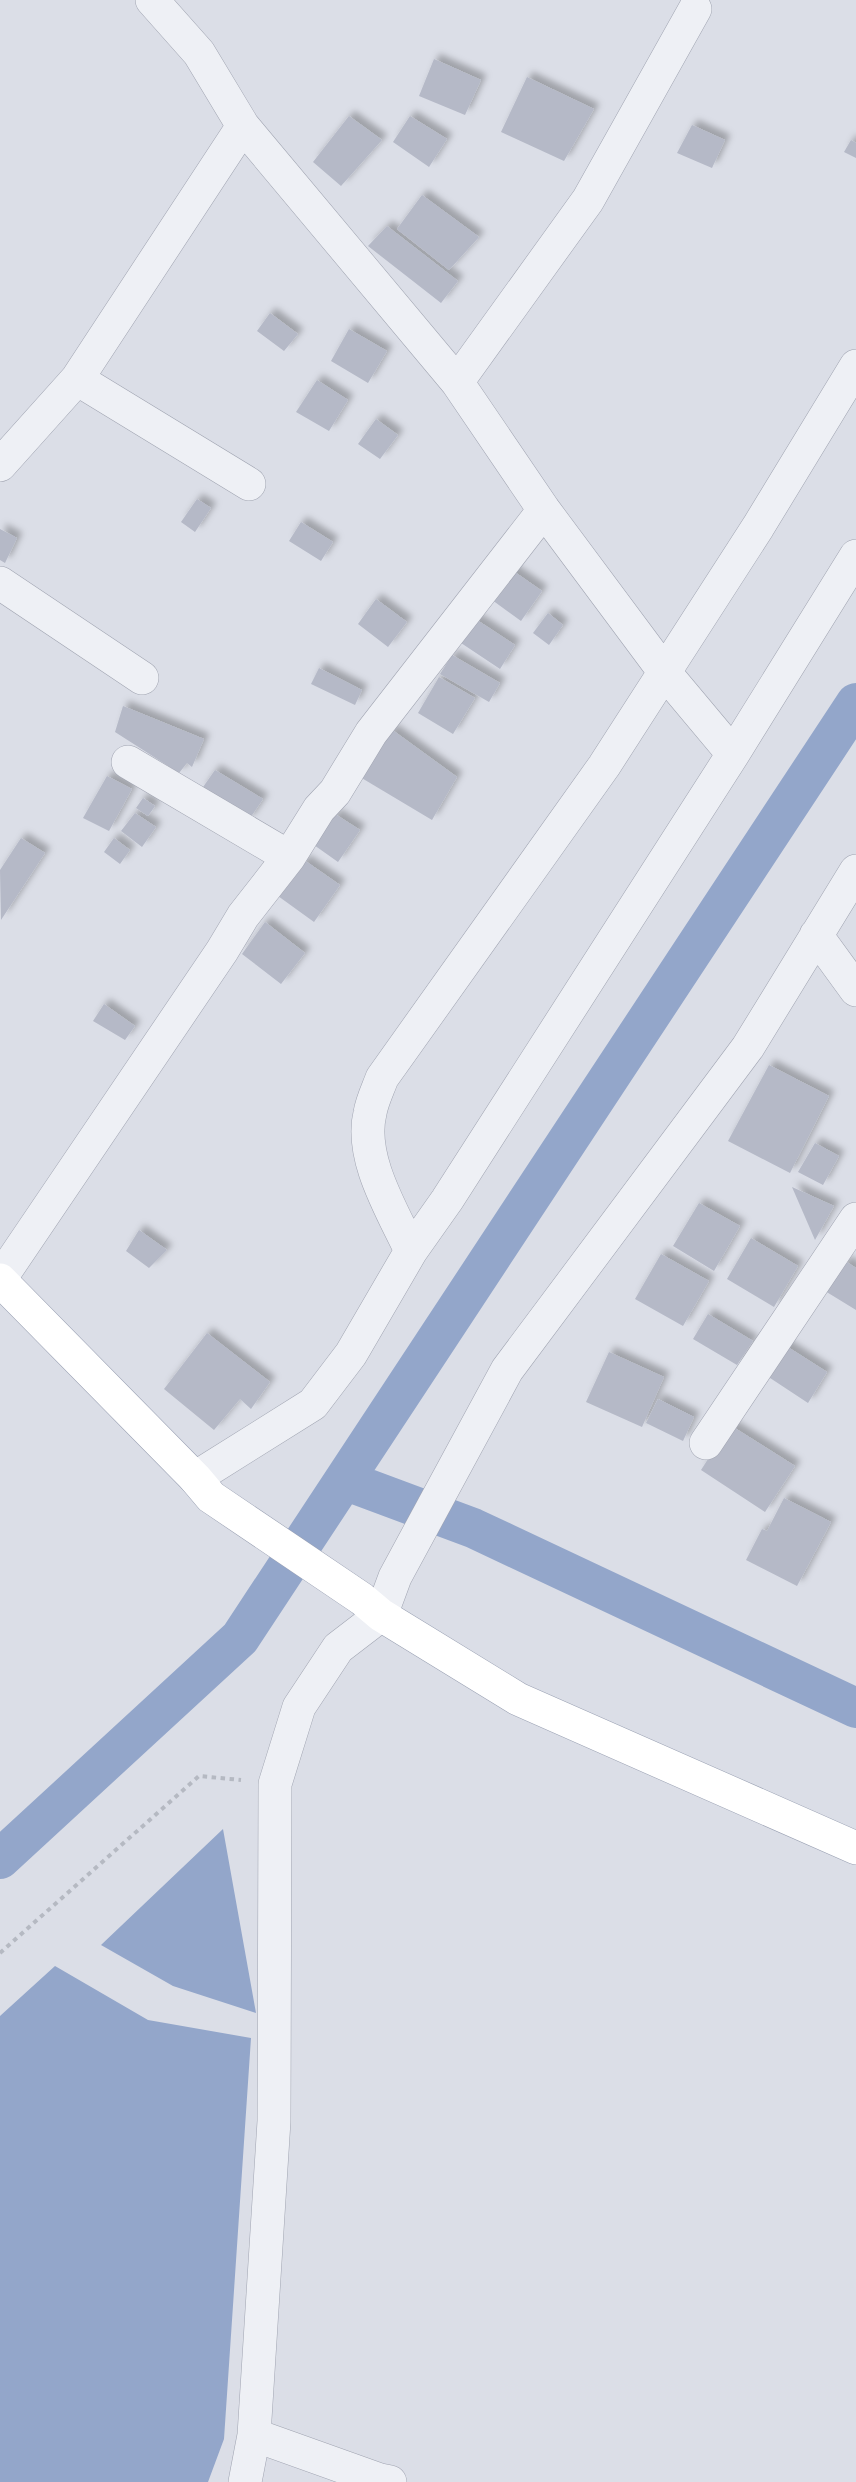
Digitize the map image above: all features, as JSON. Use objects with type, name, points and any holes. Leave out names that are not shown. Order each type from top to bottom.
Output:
[{"type":"main road","points":[[0,1279],[203,1488],[372,1607],[518,1698],[856,1848]]},
{"type":"street","points":[[152,0],[199,53],[243,126],[457,382],[544,510],[666,674],[733,754]]},
{"type":"street","points":[[457,382],[588,200],[695,9]]},
{"type":"street","points":[[0,465],[77,379],[243,126]]},
{"type":"street","points":[[411,1251],[376,1176],[369,1148],[369,1115],[382,1078],[604,766],[666,674],[856,366]]},
{"type":"street","points":[[77,379],[249,484]]},
{"type":"street","points":[[0,1279],[222,951],[243,916],[289,857],[319,809],[335,792],[371,733],[544,510]]},
{"type":"street","points":[[203,1488],[313,1404],[351,1354],[411,1251],[447,1200],[733,754],[856,556]]},
{"type":"street","points":[[0,583],[142,678]]},
{"type":"street","points":[[128,762],[289,857]]},
{"type":"street","points":[[245,2482],[254,2435],[274,2121],[275,1784],[299,1707],[338,1648],[395,1577],[507,1370],[748,1047],[856,871]]},
{"type":"street","points":[[816,935],[856,990]]},
{"type":"street","points":[[706,1443],[856,1219]]},
{"type":"street","points":[[254,2435],[390,2482]]},
{"type":"path","points":[[0,1953],[200,1776],[275,1784]]},
{"type":"water","points":[[223,1829],[256,2013],[173,1986],[101,1945]]},
{"type":"water","points":[[55,1966],[148,2020],[251,2038],[224,2439],[208,2482],[0,2482],[0,2016]]},
{"type":"building","points":[[434,59],[481,80],[465,115],[419,96]]},
{"type":"building","points":[[527,77],[594,109],[564,161],[501,132]]},
{"type":"building","points":[[349,116],[382,140],[341,186],[313,162]]},
{"type":"building","points":[[410,116],[447,139],[429,167],[393,142]]},
{"type":"building","points":[[692,125],[725,140],[712,168],[677,153]]},
{"type":"building","points":[[851,140],[856,143],[856,158],[844,152]]},
{"type":"building","points":[[422,195],[479,237],[449,270],[397,229]]},
{"type":"building","points":[[387,226],[458,281],[441,303],[368,246]]},
{"type":"building","points":[[270,313],[298,334],[284,351],[257,331]]},
{"type":"building","points":[[349,329],[387,351],[368,383],[331,361]]},
{"type":"building","points":[[317,380],[348,400],[329,431],[296,412]]},
{"type":"building","points":[[376,419],[398,435],[380,459],[358,444]]},
{"type":"building","points":[[197,499],[211,508],[195,532],[181,522]]},
{"type":"building","points":[[301,522],[333,542],[321,561],[289,541]]},
{"type":"building","points":[[0,529],[17,538],[5,563],[0,560]]},
{"type":"building","points":[[509,568],[542,591],[521,621],[488,597]]},
{"type":"building","points":[[376,599],[407,622],[388,647],[358,624]]},
{"type":"building","points":[[548,613],[563,625],[549,645],[533,633]]},
{"type":"building","points":[[474,618],[515,645],[500,669],[458,641]]},
{"type":"building","points":[[452,655],[500,683],[489,702],[440,674]]},
{"type":"building","points":[[319,668],[362,690],[355,705],[311,684]]},
{"type":"building","points":[[439,677],[475,698],[453,734],[418,713]]},
{"type":"building","points":[[123,706],[204,739],[192,767],[187,763],[179,773],[115,732]]},
{"type":"building","points":[[391,729],[457,777],[432,820],[360,777]]},
{"type":"building","points":[[215,770],[263,799],[248,821],[201,790]]},
{"type":"building","points":[[107,776],[132,789],[109,831],[83,818]]},
{"type":"building","points":[[143,798],[155,806],[148,816],[136,808]]},
{"type":"building","points":[[135,813],[156,827],[142,847],[121,831]]},
{"type":"building","points":[[335,814],[360,830],[338,862],[314,845]]},
{"type":"building","points":[[21,838],[45,853],[1,920],[0,870]]},
{"type":"building","points":[[114,838],[130,850],[120,864],[104,852]]},
{"type":"building","points":[[304,860],[340,885],[314,922],[278,896]]},
{"type":"building","points":[[265,922],[305,953],[281,984],[242,954]]},
{"type":"building","points":[[104,1004],[135,1026],[125,1040],[93,1021]]},
{"type":"building","points":[[769,1065],[829,1096],[790,1173],[728,1141]]},
{"type":"building","points":[[815,1143],[839,1156],[823,1185],[798,1172]]},
{"type":"building","points":[[792,1187],[834,1206],[815,1240]]},
{"type":"building","points":[[699,1203],[740,1226],[714,1271],[673,1246]]},
{"type":"building","points":[[139,1230],[167,1250],[149,1268],[126,1251]]},
{"type":"building","points":[[751,1238],[798,1266],[774,1307],[727,1279]]},
{"type":"building","points":[[661,1254],[709,1281],[683,1326],[635,1299]]},
{"type":"building","points":[[845,1261],[856,1268],[856,1310],[825,1291]]},
{"type":"building","points":[[708,1314],[753,1341],[737,1365],[693,1339]]},
{"type":"building","points":[[207,1333],[270,1382],[251,1409],[240,1399],[214,1430],[164,1389]]},
{"type":"building","points":[[783,1344],[827,1372],[808,1403],[764,1374]]},
{"type":"building","points":[[609,1352],[664,1377],[642,1427],[586,1402]]},
{"type":"building","points":[[658,1399],[694,1417],[683,1441],[646,1423]]},
{"type":"building","points":[[730,1425],[795,1466],[765,1512],[701,1470]]},
{"type":"building","points":[[784,1498],[831,1522],[797,1586],[746,1560],[762,1529],[767,1531]]},
{"type":"waterway","points":[[0,1859],[240,1638],[856,703]]},
{"type":"waterway","points":[[344,1480],[473,1528],[856,1708]]}]
